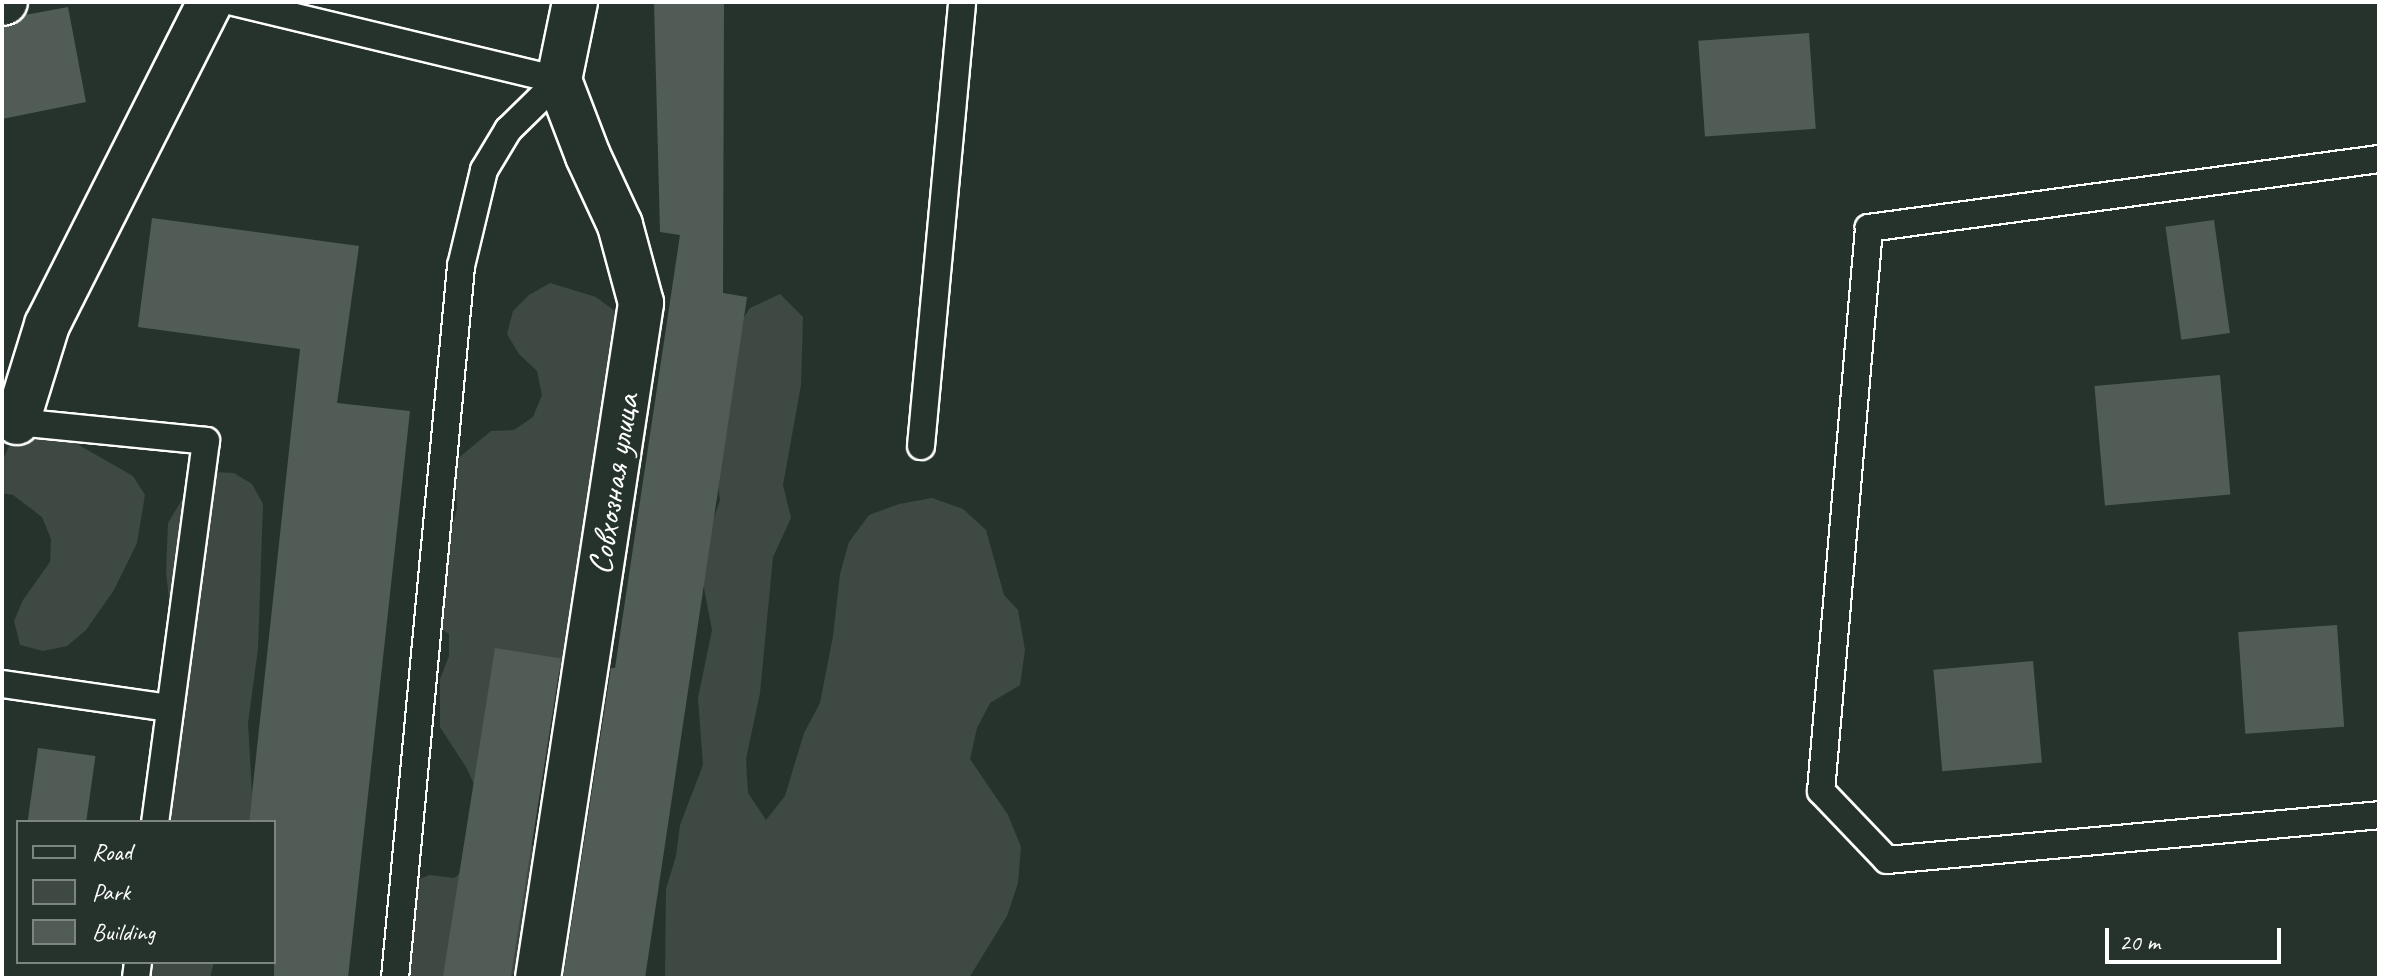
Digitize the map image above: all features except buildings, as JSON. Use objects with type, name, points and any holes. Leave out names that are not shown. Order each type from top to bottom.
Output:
[{"type":"street","points":[[10,421],[47,325],[210,2]]},
{"type":"street","points":[[559,80],[575,2]]},
{"type":"street","name":"Совхозная улица","points":[[538,978],[641,303],[620,225],[588,156],[559,80]]},
{"type":"lane","points":[[233,2],[559,80]]},
{"type":"lane","points":[[921,446],[962,2]]},
{"type":"lane","points":[[395,978],[461,266],[484,170],[508,130],[559,80]]},
{"type":"lane","points":[[2379,159],[1869,228],[1821,791],[1887,860],[2379,815]]},
{"type":"lane","points":[[10,421],[206,441],[155,820]]},
{"type":"lane","points":[[2,684],[169,708]]},
{"type":"green space","points":[[550,283],[596,297],[632,324],[572,642],[544,710],[486,810],[466,767],[440,727],[440,679],[449,656],[449,634],[429,621],[421,598],[451,531],[457,508],[455,461],[491,431],[514,430],[533,417],[542,395],[537,371],[519,354],[507,334],[513,311],[529,295]]},
{"type":"green space","points":[[780,294],[803,317],[801,385],[783,485],[791,518],[773,557],[760,693],[746,759],[748,793],[766,820],[785,796],[804,733],[820,703],[833,636],[840,574],[849,542],[869,515],[899,504],[932,498],[963,509],[986,530],[1004,595],[1018,610],[1025,650],[1020,685],[990,703],[977,728],[970,759],[1008,815],[1021,847],[1018,883],[1007,916],[969,978],[665,978],[666,889],[676,856],[680,825],[703,765],[698,698],[712,630],[699,562],[720,500],[715,465],[732,335],[750,308]]},
{"type":"green space","points":[[54,431],[133,476],[145,495],[137,543],[114,590],[86,630],[67,646],[43,651],[20,645],[14,621],[23,600],[50,562],[51,539],[42,517],[13,495],[2,493],[2,462],[11,442]]},
{"type":"green space","points":[[212,472],[234,473],[252,484],[263,504],[258,649],[248,723],[252,794],[249,820],[148,820],[177,671],[166,572],[168,523],[192,483]]},
{"type":"green space","points":[[536,845],[532,955],[510,978],[405,978],[408,883],[430,875],[454,878],[490,849]]},
{"type":"green space","points":[[134,964],[214,964],[210,978],[142,978]]}]
